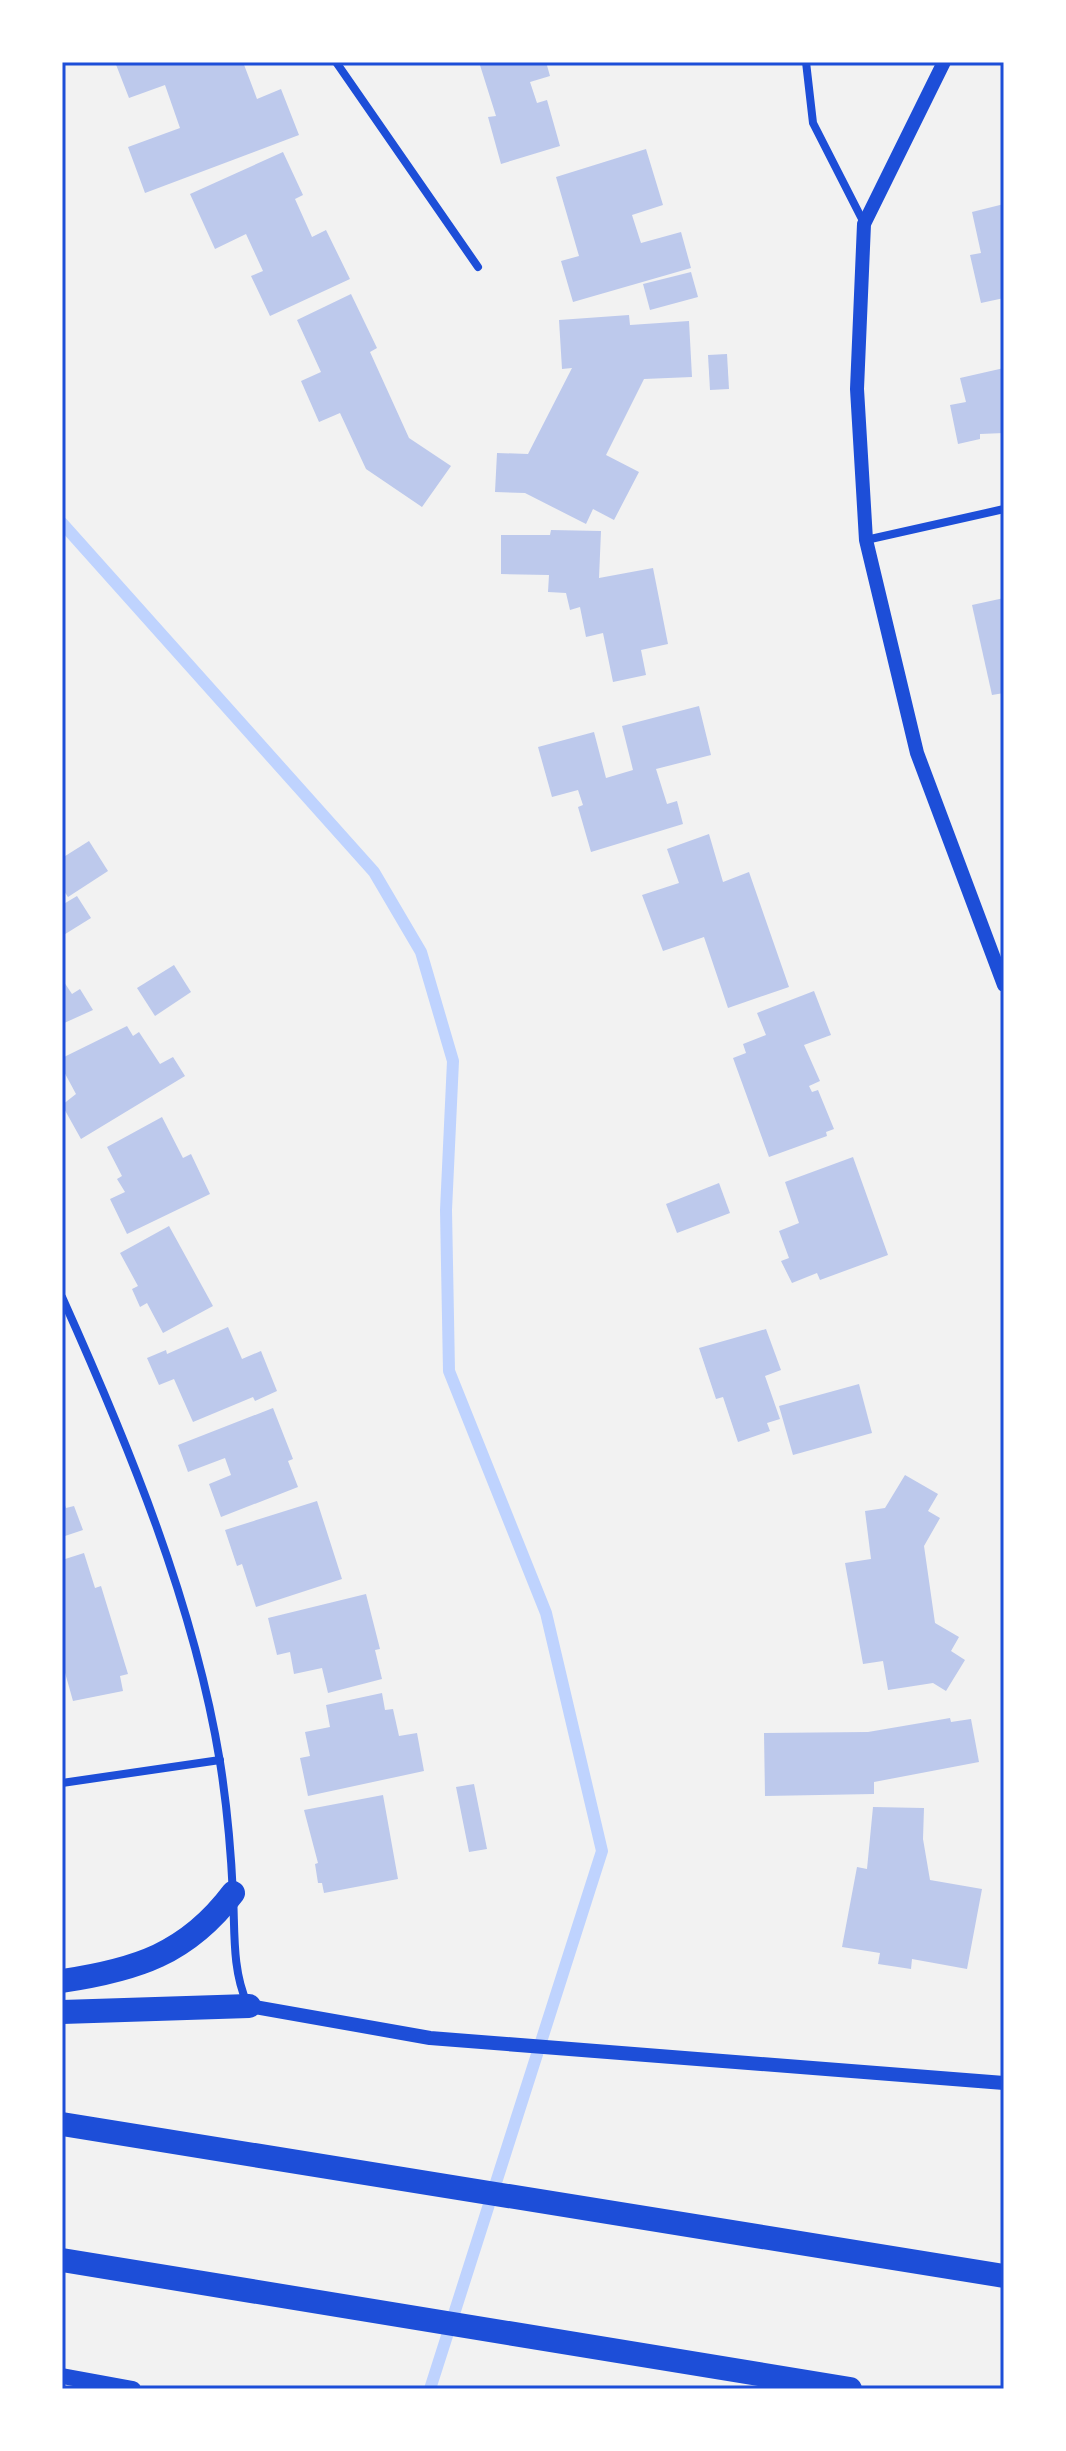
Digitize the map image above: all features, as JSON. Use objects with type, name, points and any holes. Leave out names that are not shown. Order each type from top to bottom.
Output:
[{"type":"highway","points":[[62,1981],[101,1975],[163,1955],[193,1938],[233,1893]]},
{"type":"highway","points":[[62,2012],[249,2006]]},
{"type":"highway","points":[[62,2124],[1004,2276]]},
{"type":"highway","points":[[62,2260],[850,2389]]},
{"type":"main road","points":[[62,2376],[133,2389]]},
{"type":"street","points":[[336,62],[478,267]]},
{"type":"street","points":[[806,62],[813,123],[864,224]]},
{"type":"street","points":[[944,62],[864,224],[857,389],[866,540],[917,753],[1004,985]]},
{"type":"street","points":[[866,540],[1004,509]]},
{"type":"street","points":[[62,1297],[153,1518],[196,1664],[220,1760],[237,1967],[249,2006],[430,2038],[1004,2083]]},
{"type":"street","points":[[62,1783],[220,1760]]},
{"type":"building","points":[[115,62],[243,62],[257,99],[281,89],[299,135],[145,193],[128,147],[180,128],[165,85],[129,98]]},
{"type":"building","points":[[479,62],[546,62],[550,76],[530,82],[537,103],[547,100],[560,146],[501,164],[488,117],[496,116]]},
{"type":"building","points":[[646,149],[663,205],[632,215],[641,243],[681,232],[691,268],[573,302],[561,261],[579,256],[556,177]]},
{"type":"building","points":[[283,152],[303,195],[295,199],[312,237],[326,230],[350,279],[270,316],[251,276],[263,271],[246,234],[215,249],[190,194]]},
{"type":"building","points":[[1004,204],[1004,298],[981,303],[970,255],[981,253],[972,212]]},
{"type":"building","points":[[691,272],[698,297],[650,310],[643,284]]},
{"type":"building","points":[[351,294],[377,348],[370,352],[409,438],[451,466],[422,507],[366,469],[340,413],[319,422],[301,381],[321,372],[297,320]]},
{"type":"building","points":[[629,315],[630,325],[689,321],[692,377],[644,379],[606,455],[639,472],[614,520],[593,509],[586,524],[525,493],[495,492],[497,453],[528,454],[572,368],[562,369],[559,320]]},
{"type":"building","points":[[727,354],[729,389],[710,390],[708,355]]},
{"type":"building","points":[[1004,368],[1004,433],[980,434],[980,439],[958,444],[950,405],[966,402],[960,378]]},
{"type":"building","points":[[551,530],[601,531],[599,578],[653,568],[668,644],[641,650],[646,675],[613,682],[603,633],[586,637],[580,607],[570,610],[566,593],[548,592],[549,575],[501,574],[501,535],[550,535]]},
{"type":"building","points":[[1004,598],[1004,693],[992,695],[972,605]]},
{"type":"building","points":[[699,706],[711,755],[656,769],[667,804],[677,801],[683,824],[591,852],[578,807],[583,805],[578,790],[552,797],[538,747],[594,732],[606,778],[633,770],[622,726]]},
{"type":"building","points":[[709,834],[723,882],[749,872],[789,987],[728,1008],[704,937],[663,951],[642,895],[679,883],[667,849]]},
{"type":"building","points":[[89,841],[108,871],[68,897],[62,888],[62,858]]},
{"type":"building","points":[[77,896],[91,918],[62,936],[62,905]]},
{"type":"building","points":[[174,965],[191,992],[155,1016],[137,988]]},
{"type":"building","points":[[62,979],[72,994],[80,989],[93,1010],[62,1024]]},
{"type":"building","points":[[814,991],[831,1035],[804,1045],[820,1081],[809,1086],[812,1092],[818,1090],[834,1129],[826,1132],[827,1136],[769,1157],[733,1058],[746,1053],[743,1044],[766,1035],[757,1013]]},
{"type":"building","points":[[127,1026],[133,1036],[139,1032],[160,1064],[173,1057],[185,1076],[81,1139],[62,1105],[76,1094],[62,1068],[62,1058]]},
{"type":"building","points":[[162,1117],[183,1158],[191,1154],[210,1194],[127,1234],[110,1199],[125,1192],[117,1179],[122,1176],[107,1147]]},
{"type":"building","points":[[853,1157],[888,1255],[820,1280],[817,1273],[792,1283],[781,1261],[789,1258],[779,1231],[799,1223],[785,1182]]},
{"type":"building","points":[[719,1183],[730,1213],[677,1233],[666,1204]]},
{"type":"building","points":[[169,1226],[213,1306],[163,1333],[147,1303],[140,1307],[132,1289],[138,1286],[120,1253]]},
{"type":"building","points":[[228,1327],[242,1359],[261,1351],[277,1391],[255,1401],[253,1397],[193,1422],[174,1379],[159,1385],[147,1358],[166,1350],[167,1354]]},
{"type":"building","points":[[766,1329],[781,1370],[765,1376],[780,1419],[767,1423],[770,1431],[738,1442],[723,1397],[716,1399],[699,1348]]},
{"type":"building","points":[[859,1384],[872,1433],[793,1455],[779,1406]]},
{"type":"building","points":[[273,1408],[293,1459],[288,1461],[298,1487],[221,1517],[209,1484],[231,1475],[225,1458],[188,1472],[178,1445]]},
{"type":"building","points":[[905,1475],[938,1494],[928,1511],[940,1518],[924,1546],[935,1623],[959,1637],[951,1651],[965,1660],[946,1691],[933,1683],[888,1690],[883,1661],[863,1664],[845,1563],[871,1559],[865,1511],[885,1508]]},
{"type":"building","points":[[62,1497],[66,1508],[74,1506],[83,1530],[62,1537]]},
{"type":"building","points":[[317,1501],[342,1579],[256,1607],[242,1564],[237,1566],[225,1530]]},
{"type":"building","points":[[84,1553],[95,1588],[101,1586],[128,1674],[120,1676],[123,1691],[73,1701],[62,1662],[62,1560]]},
{"type":"building","points":[[366,1594],[380,1649],[375,1650],[382,1679],[328,1693],[322,1668],[294,1674],[290,1652],[277,1655],[268,1618]]},
{"type":"building","points":[[382,1693],[385,1710],[393,1709],[399,1736],[417,1733],[424,1771],[308,1796],[300,1758],[310,1756],[305,1732],[330,1727],[326,1705]]},
{"type":"building","points":[[950,1718],[951,1722],[971,1719],[979,1762],[874,1782],[874,1794],[765,1796],[764,1733],[868,1732]]},
{"type":"building","points":[[474,1784],[487,1849],[469,1852],[456,1787]]},
{"type":"building","points":[[383,1795],[398,1879],[324,1893],[322,1883],[318,1883],[315,1864],[318,1863],[304,1810]]},
{"type":"building","points":[[873,1807],[924,1808],[923,1839],[930,1880],[982,1889],[967,1969],[912,1959],[911,1969],[878,1964],[880,1953],[842,1947],[857,1867],[867,1869]]},
{"type":"waterway","points":[[62,523],[374,872],[421,952],[453,1061],[446,1210],[449,1371],[546,1613],[602,1851],[430,2389]]}]
